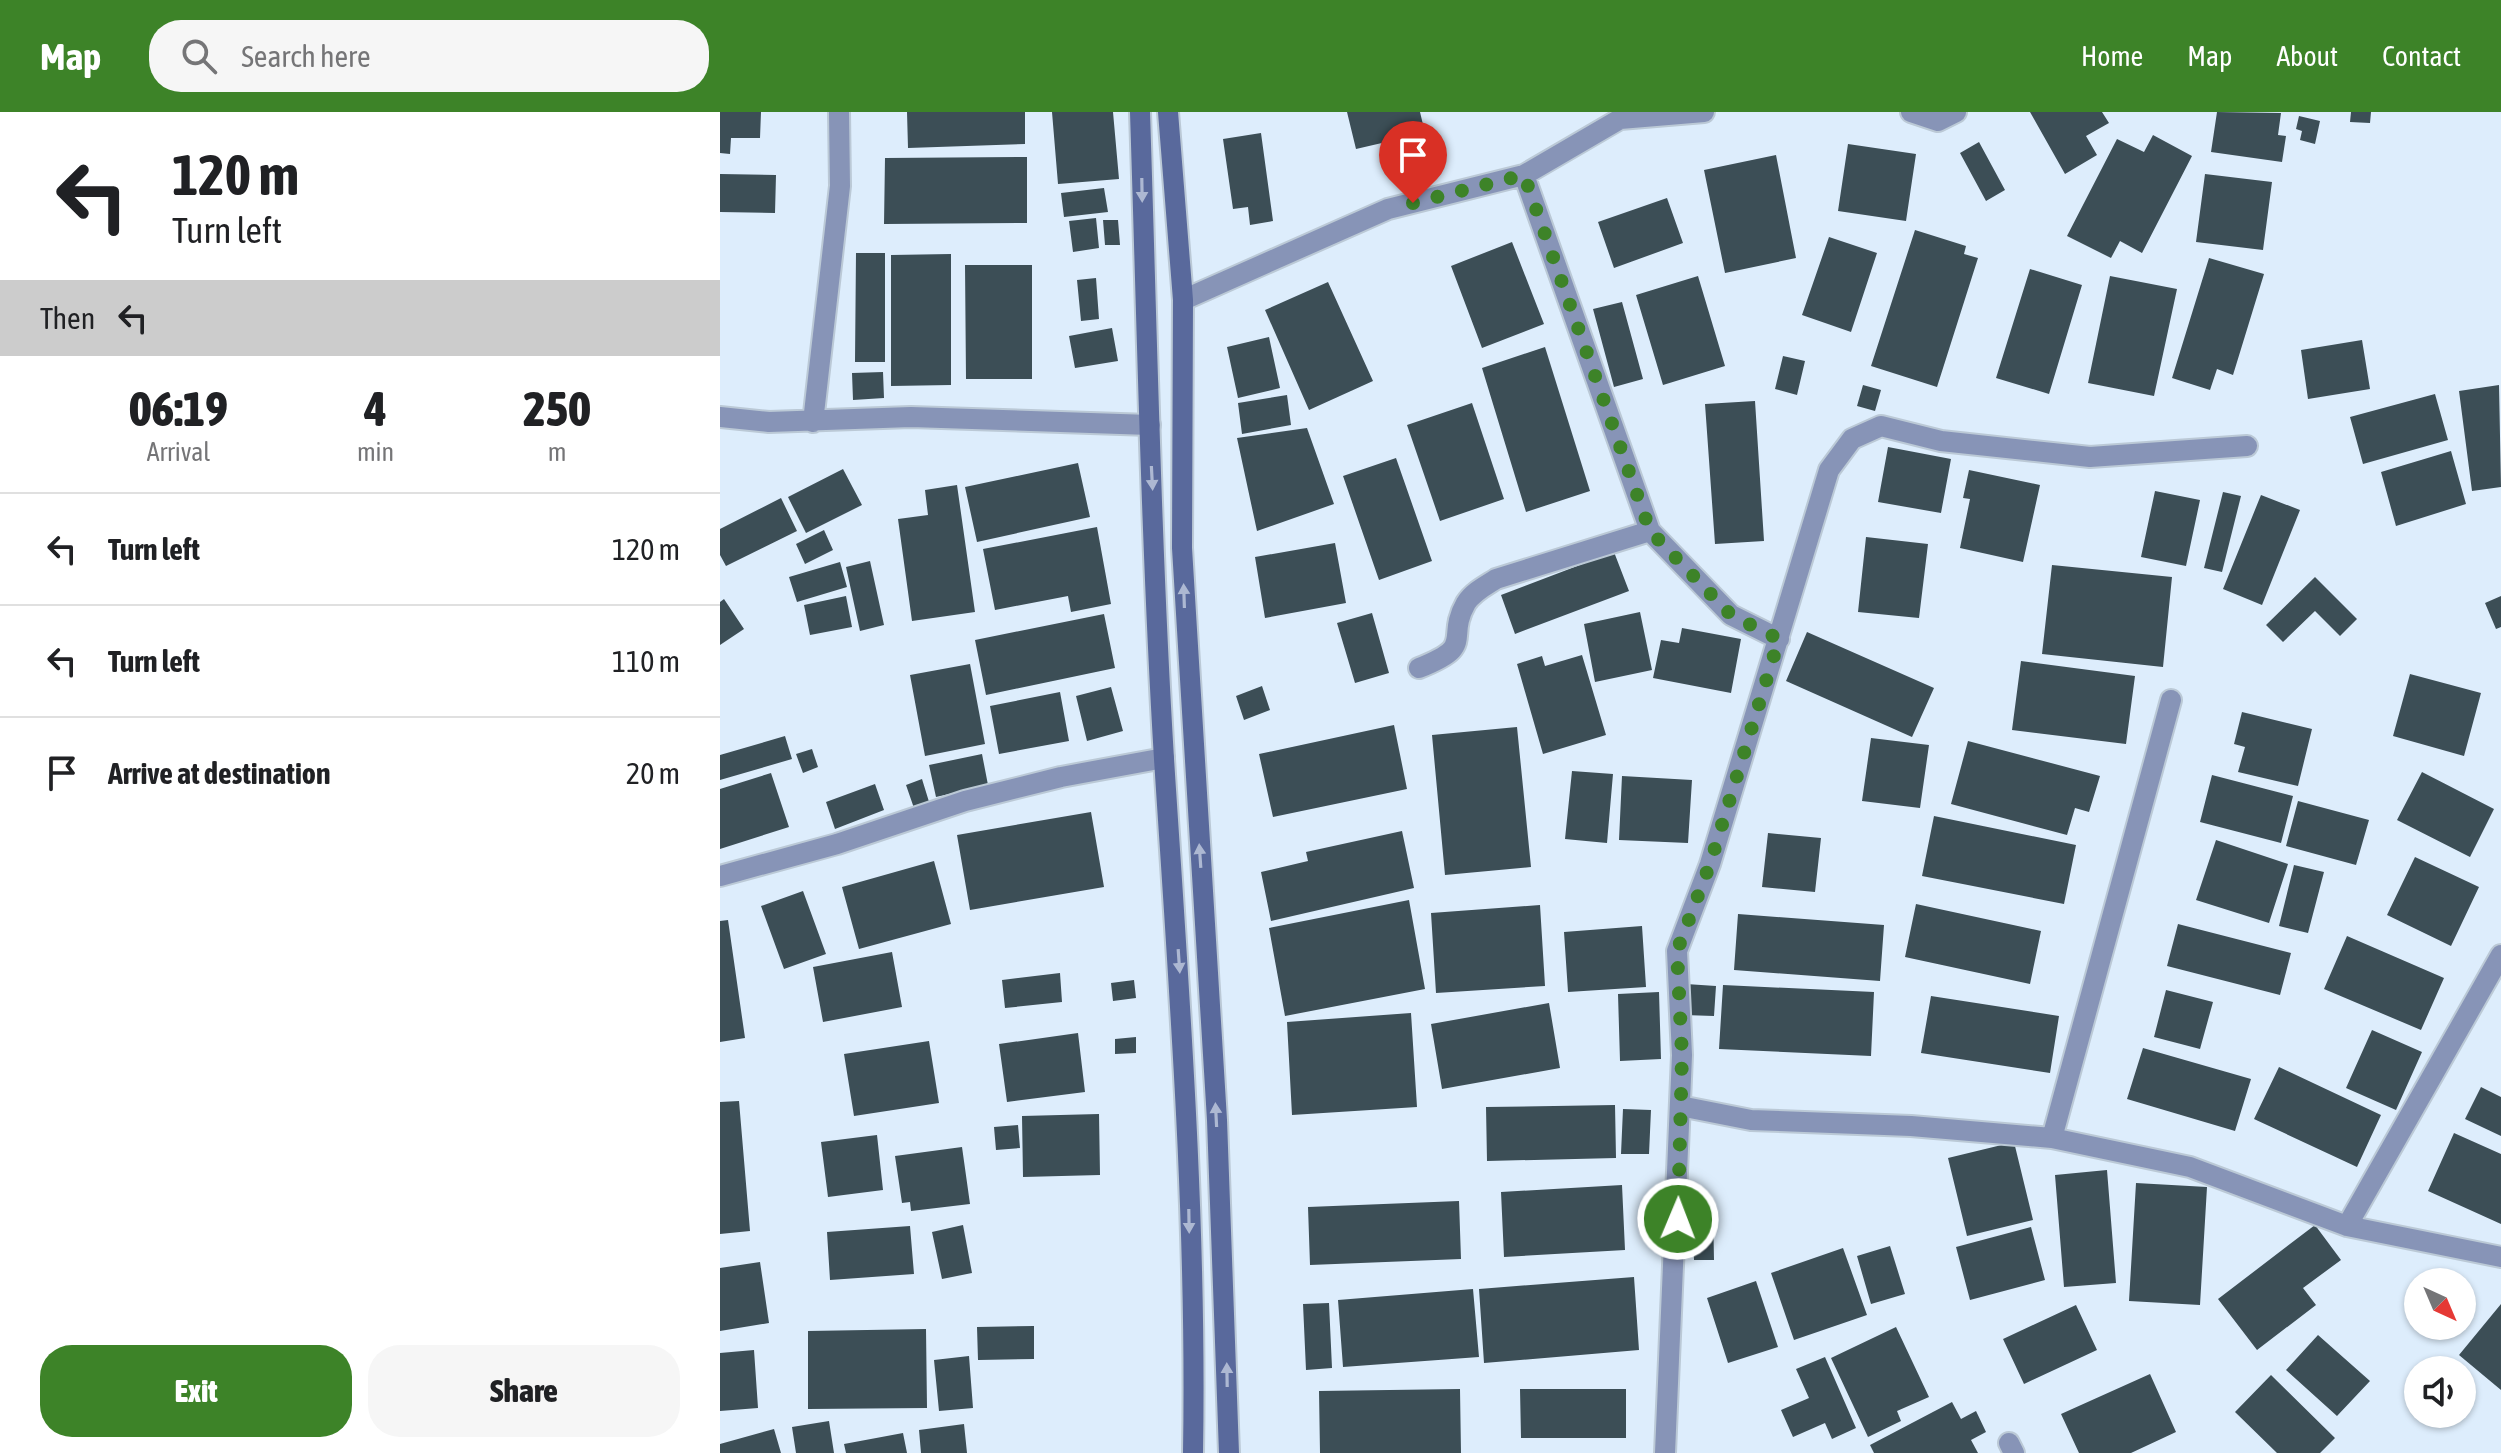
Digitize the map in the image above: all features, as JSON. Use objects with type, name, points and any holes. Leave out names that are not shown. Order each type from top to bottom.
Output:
[{"type":"main road","points":[[1140,112],[1164,758],[1187,1109],[1193,1453]]},
{"type":"main road","points":[[1168,112],[1183,300],[1182,548],[1216,1104],[1229,1453]]},
{"type":"street","points":[[813,422],[840,186],[839,112]]},
{"type":"street","points":[[1183,300],[1388,209],[1524,175],[1620,119],[1704,112]]},
{"type":"street","points":[[1911,112],[1938,121],[1956,112]]},
{"type":"street","points":[[1524,175],[1650,531],[1731,615],[1779,639]]},
{"type":"street","points":[[720,417],[813,422],[911,417],[1150,425]]},
{"type":"street","points":[[1665,1453],[1682,1055],[1677,951],[1710,864],[1829,470],[1852,439],[1881,426],[1941,441],[2090,457],[2247,446]]},
{"type":"street","points":[[1419,668],[1444,658],[1455,649],[1465,604],[1475,592],[1496,579],[1650,531]]},
{"type":"street","points":[[2052,1138],[2171,700]]},
{"type":"street","points":[[720,876],[837,844],[965,801],[1164,758]]},
{"type":"street","points":[[2347,1226],[2501,955]]},
{"type":"street","points":[[1680,1106],[1751,1120],[1911,1126],[2052,1138],[2190,1167],[2347,1226],[2501,1257]]},
{"type":"building","points":[[720,112],[761,112],[760,138],[731,138],[730,154],[720,153]]},
{"type":"building","points":[[907,112],[1025,112],[1025,144],[908,148]]},
{"type":"building","points":[[1052,112],[1113,112],[1119,179],[1058,184]]},
{"type":"building","points":[[1347,112],[1420,112],[1425,133],[1356,149]]},
{"type":"building","points":[[2030,112],[2102,112],[2109,123],[2086,136],[2097,155],[2065,174]]},
{"type":"building","points":[[2217,112],[2281,113],[2278,135],[2286,136],[2282,162],[2211,152]]},
{"type":"building","points":[[2351,112],[2371,112],[2370,123],[2350,122]]},
{"type":"building","points":[[2299,116],[2320,121],[2315,144],[2300,140],[2302,131],[2296,129]]},
{"type":"building","points":[[1261,133],[1273,221],[1250,225],[1248,207],[1233,209],[1223,139]]},
{"type":"building","points":[[2153,135],[2192,156],[2142,253],[2120,241],[2111,258],[2067,236],[2117,139],[2144,152]]},
{"type":"building","points":[[1979,142],[2005,190],[1986,201],[1960,153]]},
{"type":"building","points":[[1848,144],[1916,154],[1906,221],[1838,211]]},
{"type":"building","points":[[1776,155],[1796,258],[1725,273],[1704,170]]},
{"type":"building","points":[[1027,157],[1027,223],[884,224],[885,158]]},
{"type":"building","points":[[720,174],[776,175],[775,213],[720,212]]},
{"type":"building","points":[[2205,174],[2272,182],[2263,250],[2196,242]]},
{"type":"building","points":[[1104,188],[1108,212],[1064,217],[1061,193]]},
{"type":"building","points":[[1667,198],[1683,243],[1614,268],[1598,222]]},
{"type":"building","points":[[1096,218],[1099,248],[1073,252],[1069,221]]},
{"type":"building","points":[[1103,220],[1118,220],[1120,245],[1105,245]]},
{"type":"building","points":[[1915,230],[1966,246],[1964,254],[1978,258],[1937,387],[1871,366]]},
{"type":"building","points":[[1829,237],[1877,253],[1851,332],[1802,315]]},
{"type":"building","points":[[1512,242],[1544,324],[1482,348],[1451,266]]},
{"type":"building","points":[[856,253],[885,253],[885,362],[855,362]]},
{"type":"building","points":[[951,254],[951,385],[891,386],[891,255]]},
{"type":"building","points":[[2209,258],[2264,274],[2233,375],[2217,369],[2210,390],[2172,378]]},
{"type":"building","points":[[965,265],[1032,265],[1032,379],[966,379]]},
{"type":"building","points":[[2030,269],[2082,285],[2049,394],[1996,378]]},
{"type":"building","points":[[1698,276],[1725,366],[1663,385],[1636,295]]},
{"type":"building","points":[[2110,276],[2177,289],[2154,396],[2088,383]]},
{"type":"building","points":[[1096,278],[1099,319],[1081,321],[1077,280]]},
{"type":"building","points":[[1328,282],[1373,381],[1309,410],[1265,310]]},
{"type":"building","points":[[1622,302],[1643,379],[1614,387],[1593,309]]},
{"type":"building","points":[[1112,328],[1118,361],[1075,368],[1069,336]]},
{"type":"building","points":[[1269,337],[1280,388],[1238,398],[1227,347]]},
{"type":"building","points":[[2362,340],[2370,389],[2308,399],[2301,350]]},
{"type":"building","points":[[1545,347],[1590,491],[1526,512],[1482,368]]},
{"type":"building","points":[[1783,356],[1805,361],[1797,395],[1775,389]]},
{"type":"building","points":[[883,372],[884,398],[853,400],[852,373]]},
{"type":"building","points":[[1863,385],[1881,390],[1875,411],[1857,406]]},
{"type":"building","points":[[2499,385],[2501,487],[2472,491],[2459,391]]},
{"type":"building","points":[[2435,394],[2448,440],[2363,464],[2350,417]]},
{"type":"building","points":[[1287,395],[1291,425],[1242,434],[1238,403]]},
{"type":"building","points":[[1755,401],[1764,541],[1715,544],[1705,404]]},
{"type":"building","points":[[1472,403],[1504,499],[1440,521],[1407,425]]},
{"type":"building","points":[[1307,428],[1334,504],[1257,531],[1237,438]]},
{"type":"building","points":[[1888,447],[1951,459],[1941,513],[1878,502]]},
{"type":"building","points":[[2451,451],[2466,504],[2396,526],[2381,472]]},
{"type":"building","points":[[1396,458],[1432,561],[1379,580],[1343,476]]},
{"type":"building","points":[[1078,463],[1090,517],[977,542],[965,487]]},
{"type":"building","points":[[843,469],[862,505],[806,533],[788,497]]},
{"type":"building","points":[[1969,470],[2040,485],[2023,562],[1960,548],[1970,499],[1963,498]]},
{"type":"building","points":[[957,485],[975,612],[912,621],[898,519],[928,515],[925,490]]},
{"type":"building","points":[[2155,491],[2200,500],[2186,566],[2141,557]]},
{"type":"building","points":[[2223,492],[2241,496],[2222,572],[2204,568]]},
{"type":"building","points":[[2261,495],[2300,510],[2262,605],[2223,589]]},
{"type":"building","points":[[781,498],[797,531],[726,566],[720,555],[720,529]]},
{"type":"building","points":[[1097,527],[1111,604],[1071,612],[1068,596],[995,610],[983,549]]},
{"type":"building","points":[[824,530],[833,550],[805,564],[796,544]]},
{"type":"building","points":[[1866,537],[1928,544],[1919,618],[1858,612]]},
{"type":"building","points":[[1335,543],[1346,603],[1265,618],[1255,557]]},
{"type":"building","points":[[1614,552],[1629,591],[1515,634],[1501,595]]},
{"type":"building","points":[[870,561],[884,625],[860,631],[846,567]]},
{"type":"building","points":[[840,562],[847,587],[797,602],[789,577]]},
{"type":"building","points":[[2052,565],[2172,577],[2163,667],[2042,654]]},
{"type":"building","points":[[2315,577],[2357,619],[2340,636],[2315,611],[2283,642],[2266,625]]},
{"type":"building","points":[[846,596],[852,627],[810,635],[804,605]]},
{"type":"building","points":[[2501,596],[2501,627],[2496,629],[2485,603]]},
{"type":"building","points":[[724,599],[744,629],[720,645],[720,602]]},
{"type":"building","points":[[1640,612],[1652,670],[1595,682],[1584,624]]},
{"type":"building","points":[[1372,613],[1389,673],[1355,683],[1337,623]]},
{"type":"building","points":[[1104,614],[1115,668],[986,695],[975,640]]},
{"type":"building","points":[[1682,628],[1741,639],[1731,693],[1653,678],[1661,640],[1679,643]]},
{"type":"building","points":[[1807,632],[1934,688],[1912,737],[1786,681]]},
{"type":"building","points":[[1582,655],[1606,735],[1543,754],[1517,664],[1542,656],[1545,666]]},
{"type":"building","points":[[2021,661],[2135,676],[2126,744],[2012,730]]},
{"type":"building","points":[[970,664],[985,744],[925,756],[910,675]]},
{"type":"building","points":[[2410,674],[2481,693],[2464,756],[2393,736]]},
{"type":"building","points":[[1262,686],[1270,710],[1244,720],[1236,696]]},
{"type":"building","points":[[1111,687],[1123,731],[1087,741],[1076,696]]},
{"type":"building","points":[[1060,692],[1069,741],[999,754],[990,706]]},
{"type":"building","points":[[2242,712],[2312,729],[2298,786],[2238,772],[2245,747],[2234,744]]},
{"type":"building","points":[[1394,725],[1407,789],[1273,817],[1259,754]]},
{"type":"building","points":[[1517,727],[1531,867],[1445,875],[1432,735]]},
{"type":"building","points":[[785,736],[792,759],[720,780],[720,755]]},
{"type":"building","points":[[1871,738],[1929,745],[1920,808],[1862,801]]},
{"type":"building","points":[[1968,741],[2100,776],[2089,812],[2075,808],[2067,835],[1951,804]]},
{"type":"building","points":[[812,749],[818,767],[803,773],[796,754]]},
{"type":"building","points":[[982,754],[988,785],[936,797],[929,765]]},
{"type":"building","points":[[1572,771],[1613,774],[1607,843],[1565,839]]},
{"type":"building","points":[[2422,772],[2494,809],[2470,857],[2397,820]]},
{"type":"building","points":[[771,773],[789,827],[720,849],[720,789]]},
{"type":"building","points":[[2212,775],[2293,796],[2281,843],[2200,822]]},
{"type":"building","points":[[1622,776],[1692,780],[1688,843],[1619,840]]},
{"type":"building","points":[[922,779],[930,805],[915,811],[906,785]]},
{"type":"building","points":[[875,784],[884,810],[835,829],[826,802]]},
{"type":"building","points":[[2298,801],[2369,820],[2356,865],[2286,846]]},
{"type":"building","points":[[1091,812],[1104,887],[970,910],[957,835]]},
{"type":"building","points":[[1934,816],[2076,845],[2064,904],[1922,876]]},
{"type":"building","points":[[1402,831],[1414,888],[1271,921],[1261,872],[1308,861],[1306,852]]},
{"type":"building","points":[[1768,833],[1821,838],[1815,892],[1762,887]]},
{"type":"building","points":[[2216,840],[2288,864],[2269,923],[2196,900]]},
{"type":"building","points":[[2415,857],[2479,887],[2451,946],[2387,915]]},
{"type":"building","points":[[934,861],[951,924],[859,949],[842,887]]},
{"type":"building","points":[[2294,865],[2324,872],[2308,933],[2279,926]]},
{"type":"building","points":[[803,891],[826,954],[784,969],[761,906]]},
{"type":"building","points":[[1409,900],[1425,989],[1285,1016],[1269,928]]},
{"type":"building","points":[[1916,904],[2041,931],[2030,984],[1905,957]]},
{"type":"building","points":[[1540,905],[1545,986],[1436,993],[1431,913]]},
{"type":"building","points":[[1738,914],[1884,925],[1880,981],[1734,970]]},
{"type":"building","points":[[728,920],[745,1038],[720,1042],[720,921]]},
{"type":"building","points":[[2178,924],[2291,953],[2280,995],[2167,966]]},
{"type":"building","points":[[1642,926],[1646,987],[1568,992],[1564,932]]},
{"type":"building","points":[[2347,936],[2444,978],[2421,1030],[2324,989]]},
{"type":"building","points":[[892,952],[902,1007],[823,1022],[813,967]]},
{"type":"building","points":[[1060,973],[1062,1002],[1005,1008],[1002,980]]},
{"type":"building","points":[[1134,980],[1136,998],[1113,1001],[1111,983]]},
{"type":"building","points":[[1686,984],[1716,986],[1714,1016],[1684,1015]]},
{"type":"building","points":[[1723,985],[1874,992],[1871,1056],[1719,1049]]},
{"type":"building","points":[[2166,990],[2213,1002],[2200,1049],[2154,1037]]},
{"type":"building","points":[[1659,992],[1661,1059],[1620,1061],[1618,994]]},
{"type":"building","points":[[1931,996],[2059,1016],[2050,1073],[1921,1053]]},
{"type":"building","points":[[1549,1003],[1560,1068],[1442,1089],[1431,1024]]},
{"type":"building","points":[[1411,1013],[1417,1107],[1292,1115],[1287,1022]]},
{"type":"building","points":[[2372,1030],[2422,1052],[2396,1110],[2346,1088]]},
{"type":"building","points":[[1078,1033],[1085,1092],[1007,1102],[999,1044]]},
{"type":"building","points":[[1136,1037],[1136,1053],[1115,1054],[1115,1039]]},
{"type":"building","points":[[929,1041],[939,1103],[854,1116],[844,1054]]},
{"type":"building","points":[[2143,1048],[2251,1079],[2235,1131],[2127,1099]]},
{"type":"building","points":[[2279,1067],[2381,1115],[2357,1167],[2254,1119]]},
{"type":"building","points":[[2481,1087],[2501,1097],[2501,1136],[2465,1119]]},
{"type":"building","points":[[739,1101],[750,1231],[720,1234],[720,1102]]},
{"type":"building","points":[[1615,1105],[1616,1158],[1487,1161],[1486,1107]]},
{"type":"building","points":[[1623,1109],[1651,1110],[1649,1154],[1621,1154]]},
{"type":"building","points":[[1099,1114],[1100,1175],[1023,1177],[1022,1116]]},
{"type":"building","points":[[1018,1125],[1020,1148],[996,1150],[994,1127]]},
{"type":"building","points":[[2454,1133],[2501,1154],[2501,1224],[2428,1191]]},
{"type":"building","points":[[877,1135],[883,1190],[828,1197],[821,1142]]},
{"type":"building","points":[[2014,1142],[2033,1220],[1967,1236],[1948,1158]]},
{"type":"building","points":[[962,1147],[970,1204],[911,1211],[910,1202],[902,1203],[895,1156]]},
{"type":"building","points":[[2107,1170],[2116,1283],[2064,1287],[2055,1175]]},
{"type":"building","points":[[2136,1183],[2207,1187],[2200,1305],[2129,1301]]},
{"type":"building","points":[[1622,1185],[1625,1250],[1504,1257],[1501,1192]]},
{"type":"building","points":[[1459,1201],[1461,1259],[1310,1265],[1308,1207]]},
{"type":"building","points":[[1692,1212],[1713,1212],[1714,1260],[1694,1260]]},
{"type":"building","points":[[963,1225],[972,1273],[942,1279],[932,1232]]},
{"type":"building","points":[[2315,1225],[2341,1260],[2303,1288],[2316,1305],[2257,1350],[2218,1299]]},
{"type":"building","points":[[910,1226],[914,1274],[830,1280],[827,1232]]},
{"type":"building","points":[[2031,1227],[2045,1280],[1970,1300],[1956,1247]]},
{"type":"building","points":[[1890,1246],[1905,1294],[1871,1304],[1857,1256]]},
{"type":"building","points":[[1843,1248],[1867,1315],[1794,1340],[1771,1273]]},
{"type":"building","points":[[760,1262],[769,1323],[720,1331],[720,1268]]},
{"type":"building","points":[[1634,1277],[1639,1350],[1484,1363],[1479,1289]]},
{"type":"building","points":[[1756,1281],[1778,1347],[1728,1363],[1707,1298]]},
{"type":"building","points":[[1473,1289],[1479,1357],[1343,1367],[1338,1300]]},
{"type":"building","points":[[1329,1303],[1332,1368],[1306,1370],[1303,1304]]},
{"type":"building","points":[[2501,1304],[2501,1390],[2476,1369],[2476,1356],[2459,1355],[2471,1340],[2476,1340],[2476,1334]]},
{"type":"building","points":[[2076,1305],[2097,1350],[2024,1384],[2003,1339]]},
{"type":"building","points":[[1034,1326],[1034,1359],[978,1360],[977,1327]]},
{"type":"building","points":[[1896,1327],[1929,1397],[1897,1411],[1901,1421],[1868,1437],[1831,1358]]},
{"type":"building","points":[[926,1329],[927,1408],[808,1409],[808,1331]]},
{"type":"building","points":[[2318,1335],[2370,1381],[2337,1416],[2286,1370]]},
{"type":"building","points":[[754,1350],[758,1408],[720,1411],[720,1353]]},
{"type":"building","points":[[969,1356],[973,1408],[939,1411],[934,1360]]},
{"type":"building","points":[[1825,1357],[1856,1428],[1832,1439],[1825,1423],[1793,1437],[1781,1410],[1809,1398],[1796,1369]]},
{"type":"building","points":[[2150,1374],[2176,1432],[2131,1453],[2079,1453],[2061,1414]]},
{"type":"building","points":[[2271,1375],[2335,1438],[2320,1453],[2277,1453],[2235,1412]]},
{"type":"building","points":[[1460,1389],[1461,1453],[1320,1453],[1319,1391]]},
{"type":"building","points":[[1520,1389],[1626,1389],[1626,1438],[1521,1438]]},
{"type":"building","points":[[1952,1402],[1961,1419],[1976,1411],[1986,1432],[1971,1440],[1978,1453],[1874,1453],[1870,1445]]},
{"type":"building","points":[[829,1421],[834,1453],[796,1453],[792,1427]]},
{"type":"building","points":[[964,1424],[967,1453],[921,1453],[919,1430]]},
{"type":"building","points":[[774,1429],[781,1453],[720,1453],[720,1444]]},
{"type":"building","points":[[903,1433],[907,1453],[846,1453],[844,1444]]},
{"type":"route","points":[[1413,203],[1524,175],[1650,531],[1731,615],[1779,639],[1710,864],[1677,951],[1682,1055],[1678,1219]]}]
